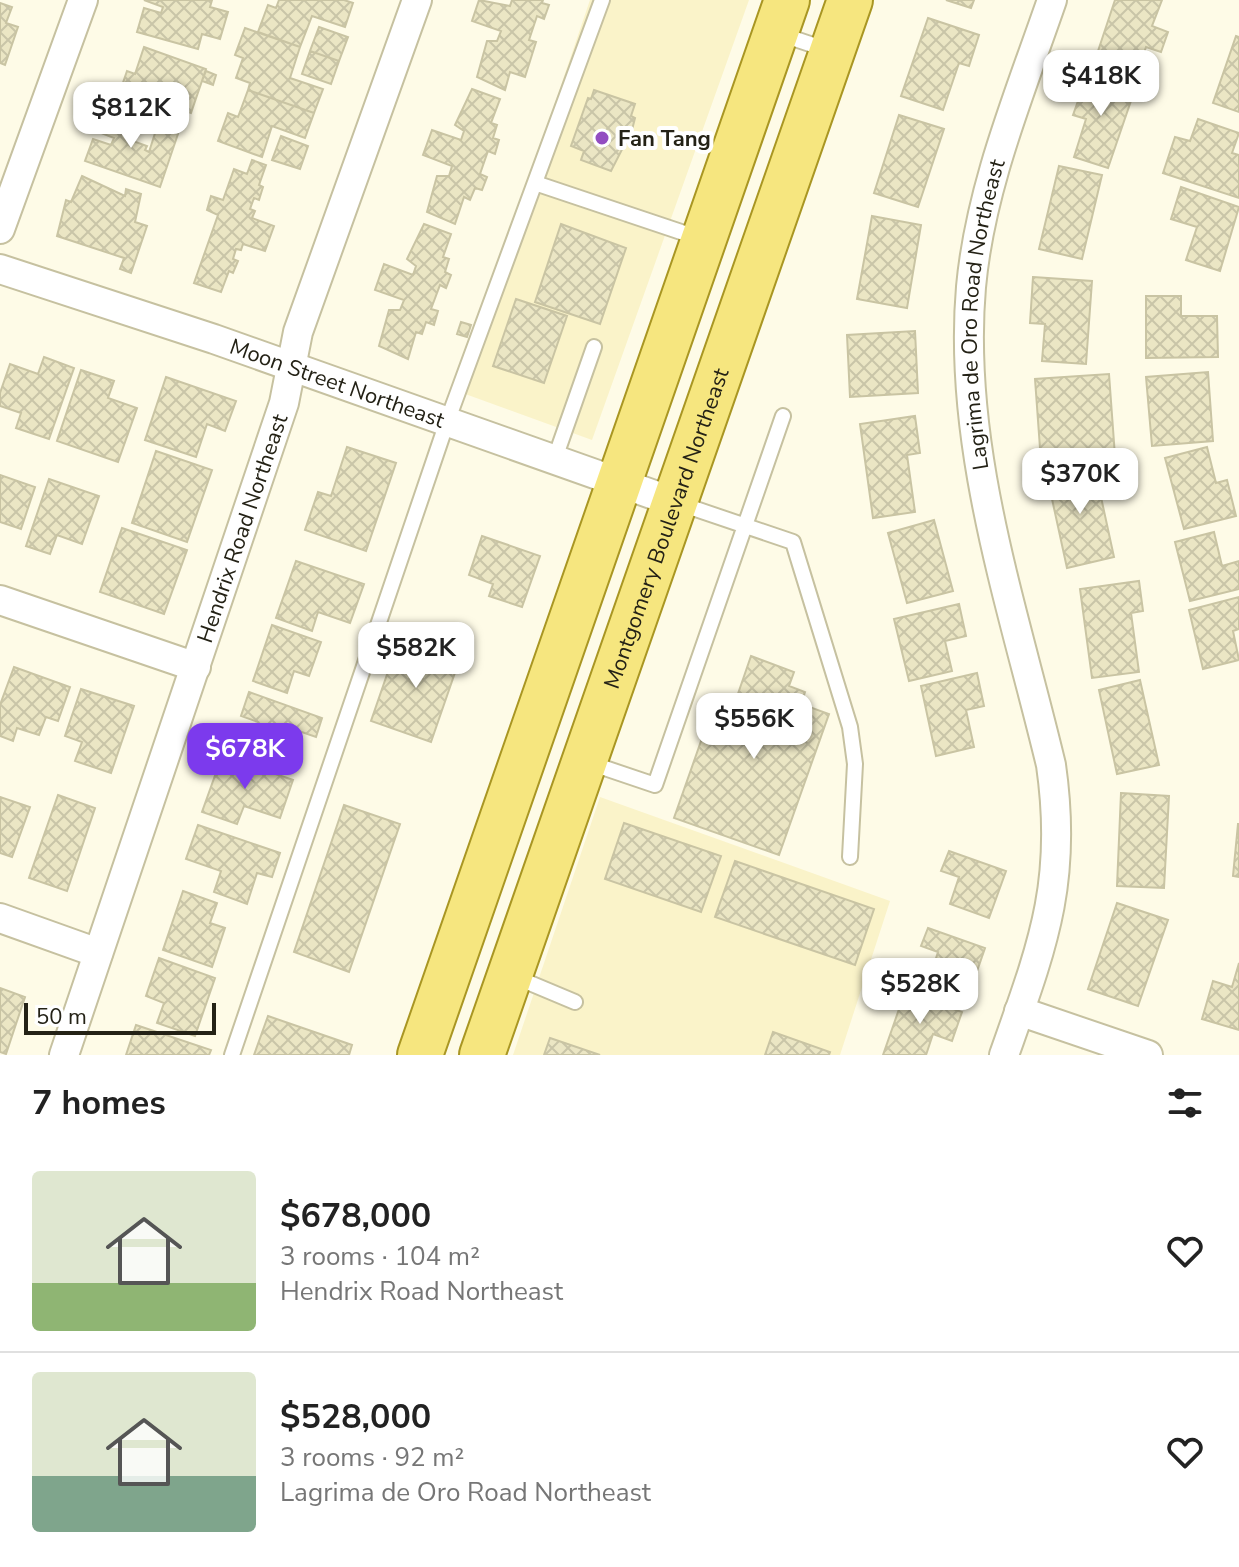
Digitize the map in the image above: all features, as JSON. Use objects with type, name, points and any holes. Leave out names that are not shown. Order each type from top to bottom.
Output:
[{"type":"main road","name":"Montgomery Boulevard Northeast","points":[[482,1055],[850,0]]},
{"type":"main road","points":[[420,1055],[781,16]]},
{"type":"street","points":[[0,229],[83,0]]},
{"type":"street","name":"Hendrix Road Northeast","points":[[64,1055],[196,667],[292,368],[298,332],[417,0]]},
{"type":"street","name":"Lagrima de Oro Road Northeast","points":[[1004,1055],[1051,914],[1058,812],[1051,765],[979,459],[969,351],[971,285],[997,158],[1052,0]]},
{"type":"street","name":"Moon Street Northeast","points":[[0,269],[674,502]]},
{"type":"street","points":[[0,600],[196,667]]},
{"type":"street","points":[[0,918],[98,953]]},
{"type":"street","points":[[1019,1011],[1148,1055]]},
{"type":"lane","points":[[232,1055],[447,422],[602,0]]},
{"type":"lane","points":[[781,16],[832,51]]},
{"type":"lane","points":[[535,183],[703,239]]},
{"type":"lane","points":[[554,461],[594,347]]},
{"type":"lane","points":[[584,761],[655,785],[783,416]]},
{"type":"lane","points":[[674,502],[793,542],[850,727],[855,764],[850,857]]},
{"type":"lane","points":[[510,974],[575,1002]]},
{"type":"shaded area","points":[[590,0],[749,0],[592,440],[457,391]]},
{"type":"shaded area","points":[[600,797],[890,901],[840,1055],[513,1055]]},
{"type":"building","points":[[144,0],[212,0],[210,7],[228,12],[220,39],[202,34],[198,49],[137,32],[144,8],[161,13],[163,7]]},
{"type":"building","points":[[279,0],[344,0],[353,3],[345,27],[312,16],[300,47],[258,32],[268,5],[276,8]]},
{"type":"building","points":[[479,0],[510,6],[512,0],[543,0],[542,3],[549,5],[544,19],[537,16],[529,40],[536,42],[525,77],[510,72],[505,90],[477,77],[487,41],[497,41],[501,31],[472,21]]},
{"type":"building","points":[[946,0],[974,0],[971,8]]},
{"type":"building","points":[[1115,0],[1162,0],[1152,26],[1168,32],[1161,52],[1146,47],[1139,68],[1097,54]]},
{"type":"building","points":[[0,3],[12,7],[6,23],[18,27],[5,65],[0,63]]},
{"type":"building","points":[[928,18],[979,35],[969,66],[959,63],[943,110],[901,96]]},
{"type":"building","points":[[319,27],[348,37],[339,61],[310,51]]},
{"type":"building","points":[[245,28],[300,47],[290,78],[323,89],[314,113],[248,90],[250,83],[236,78],[243,58],[235,55]]},
{"type":"building","points":[[1236,36],[1239,37],[1239,112],[1213,103]]},
{"type":"building","points":[[144,47],[206,69],[191,113],[144,97],[140,108],[117,100],[127,71],[135,74]]},
{"type":"building","points":[[310,51],[339,61],[331,84],[302,74]]},
{"type":"building","points":[[206,71],[216,75],[213,85],[202,81]]},
{"type":"building","points":[[1088,73],[1135,89],[1108,168],[1074,157],[1086,119],[1073,115]]},
{"type":"building","points":[[472,89],[500,99],[491,123],[497,125],[493,138],[499,140],[495,154],[488,151],[480,174],[487,177],[482,190],[475,188],[470,200],[464,197],[455,224],[427,212],[437,176],[449,176],[452,166],[423,155],[432,130],[461,140],[464,131],[455,125]]},
{"type":"building","points":[[248,90],[314,113],[305,138],[272,126],[262,157],[218,141],[228,113],[238,117]]},
{"type":"building","name":"Fan Tang","points":[[594,90],[635,104],[631,116],[635,118],[632,130],[611,171],[581,160],[584,151],[571,146],[588,98],[591,99]]},
{"type":"building","points":[[104,109],[134,119],[127,139],[147,146],[145,150],[149,152],[157,127],[178,134],[160,187],[85,161],[93,139],[111,145],[114,138],[96,131]]},
{"type":"building","points":[[899,115],[944,129],[918,207],[874,193]]},
{"type":"building","points":[[1198,119],[1239,133],[1232,153],[1239,155],[1239,198],[1163,173],[1175,137],[1190,141]]},
{"type":"building","points":[[281,136],[308,146],[300,169],[272,160]]},
{"type":"building","points":[[252,160],[266,165],[259,185],[263,187],[259,200],[254,198],[250,209],[255,211],[252,218],[274,226],[265,251],[243,244],[241,250],[236,249],[233,259],[238,261],[233,273],[229,271],[221,292],[194,283],[218,215],[207,210],[211,196],[223,200],[234,169],[247,174]]},
{"type":"building","points":[[1059,166],[1102,175],[1082,259],[1039,249]]},
{"type":"building","points":[[82,176],[125,196],[126,189],[141,194],[135,222],[147,226],[131,273],[120,269],[124,258],[57,236],[66,200],[71,202]]},
{"type":"building","points":[[1181,187],[1239,207],[1220,271],[1186,260],[1197,227],[1171,219]]},
{"type":"building","points":[[872,216],[921,225],[907,308],[857,299]]},
{"type":"building","points":[[424,224],[451,234],[443,257],[449,259],[445,272],[451,275],[446,288],[440,285],[431,309],[438,311],[434,325],[426,322],[422,334],[416,332],[408,359],[379,346],[389,310],[400,310],[404,300],[375,290],[384,264],[413,275],[416,266],[407,259]]},
{"type":"building","points":[[561,224],[626,248],[600,324],[535,302]]},
{"type":"building","points":[[1033,277],[1092,281],[1086,364],[1042,361],[1045,324],[1030,323]]},
{"type":"building","points":[[1146,296],[1181,296],[1181,316],[1217,316],[1218,357],[1146,358]]},
{"type":"building","points":[[516,299],[567,316],[544,383],[493,366]]},
{"type":"building","points":[[461,322],[471,325],[467,337],[457,334]]},
{"type":"building","points":[[915,331],[918,393],[850,397],[847,335]]},
{"type":"building","points":[[44,357],[74,368],[49,439],[16,428],[21,413],[0,406],[0,393],[10,364],[38,374]]},
{"type":"building","points":[[81,370],[114,381],[108,398],[137,408],[118,462],[57,441]]},
{"type":"building","points":[[1208,372],[1213,441],[1152,446],[1146,377]]},
{"type":"building","points":[[1109,374],[1115,456],[1041,462],[1035,379]]},
{"type":"building","points":[[166,377],[236,401],[225,431],[207,424],[196,457],[145,440]]},
{"type":"building","points":[[915,416],[920,453],[907,455],[915,512],[873,518],[860,424]]},
{"type":"building","points":[[347,447],[396,463],[366,551],[305,530],[318,492],[331,496]]},
{"type":"building","points":[[1207,447],[1216,483],[1227,480],[1236,516],[1184,529],[1165,458]]},
{"type":"building","points":[[156,451],[212,470],[187,542],[132,523]]},
{"type":"building","points":[[1094,465],[1114,557],[1067,568],[1047,476]]},
{"type":"building","points":[[0,475],[35,487],[21,529],[0,522]]},
{"type":"building","points":[[49,479],[99,496],[82,544],[57,535],[50,554],[26,546]]},
{"type":"building","points":[[934,520],[953,591],[907,603],[888,533]]},
{"type":"building","points":[[122,528],[187,550],[164,614],[100,592]]},
{"type":"building","points":[[1214,532],[1222,566],[1239,561],[1239,589],[1190,601],[1175,542]]},
{"type":"building","points":[[482,536],[540,556],[522,607],[489,596],[493,584],[469,575]]},
{"type":"building","points":[[296,561],[364,584],[350,623],[318,612],[312,631],[276,618]]},
{"type":"building","points":[[1139,581],[1143,611],[1131,613],[1139,672],[1092,678],[1080,589]]},
{"type":"building","points":[[1239,597],[1239,629],[1233,631],[1239,660],[1203,669],[1189,610]]},
{"type":"building","points":[[959,604],[966,636],[945,641],[952,671],[909,681],[894,619]]},
{"type":"building","points":[[272,625],[321,642],[309,676],[294,671],[287,693],[253,681]]},
{"type":"building","points":[[400,637],[460,658],[431,742],[371,721]]},
{"type":"building","points":[[751,656],[794,672],[789,686],[805,692],[801,704],[829,714],[779,855],[674,818],[713,707],[731,714]]},
{"type":"building","points":[[14,667],[70,687],[58,721],[46,717],[39,735],[17,728],[13,741],[0,736],[0,705]]},
{"type":"building","points":[[977,673],[984,706],[966,710],[974,747],[936,756],[921,686]]},
{"type":"building","points":[[1140,680],[1159,765],[1117,774],[1099,690]]},
{"type":"building","points":[[81,689],[134,706],[111,773],[75,761],[82,742],[65,736]]},
{"type":"building","points":[[249,692],[322,718],[316,737],[299,731],[285,770],[246,756],[258,722],[241,716]]},
{"type":"building","points":[[222,756],[293,780],[280,818],[244,806],[237,824],[202,812]]},
{"type":"building","points":[[1121,793],[1169,796],[1164,888],[1117,886]]},
{"type":"building","points":[[58,795],[95,808],[67,891],[29,878]]},
{"type":"building","points":[[0,797],[30,807],[12,857],[0,853]]},
{"type":"building","points":[[344,805],[400,824],[349,972],[294,952]]},
{"type":"building","points":[[624,823],[721,856],[701,912],[605,879]]},
{"type":"building","points":[[1239,824],[1239,877],[1233,876]]},
{"type":"building","points":[[198,825],[280,853],[272,877],[257,873],[247,904],[214,892],[221,871],[186,859]]},
{"type":"building","points":[[949,851],[1006,871],[989,918],[950,904],[959,877],[941,871]]},
{"type":"building","points":[[735,861],[874,909],[855,965],[715,917]]},
{"type":"building","points":[[183,891],[217,903],[210,923],[225,928],[212,967],[163,950]]},
{"type":"building","points":[[1117,903],[1168,920],[1138,1006],[1088,989]]},
{"type":"building","points":[[928,928],[985,948],[968,997],[928,983],[938,952],[921,946]]},
{"type":"building","points":[[159,958],[215,978],[195,1036],[157,1023],[164,1003],[146,996]]},
{"type":"building","points":[[1239,963],[1239,1030],[1202,1019],[1213,981],[1232,987]]},
{"type":"building","points":[[0,988],[25,997],[6,1054],[0,1052]]},
{"type":"building","points":[[905,992],[962,1012],[952,1041],[933,1034],[926,1055],[883,1055]]},
{"type":"building","points":[[268,1016],[352,1045],[349,1055],[254,1055]]},
{"type":"building","points":[[136,1025],[211,1050],[209,1055],[126,1055]]},
{"type":"building","points":[[773,1032],[830,1052],[829,1055],[765,1055]]},
{"type":"building","points":[[550,1038],[600,1055],[544,1055]]},
{"type":"place","name":"Fan Tang","points":[[602,138]]}]
